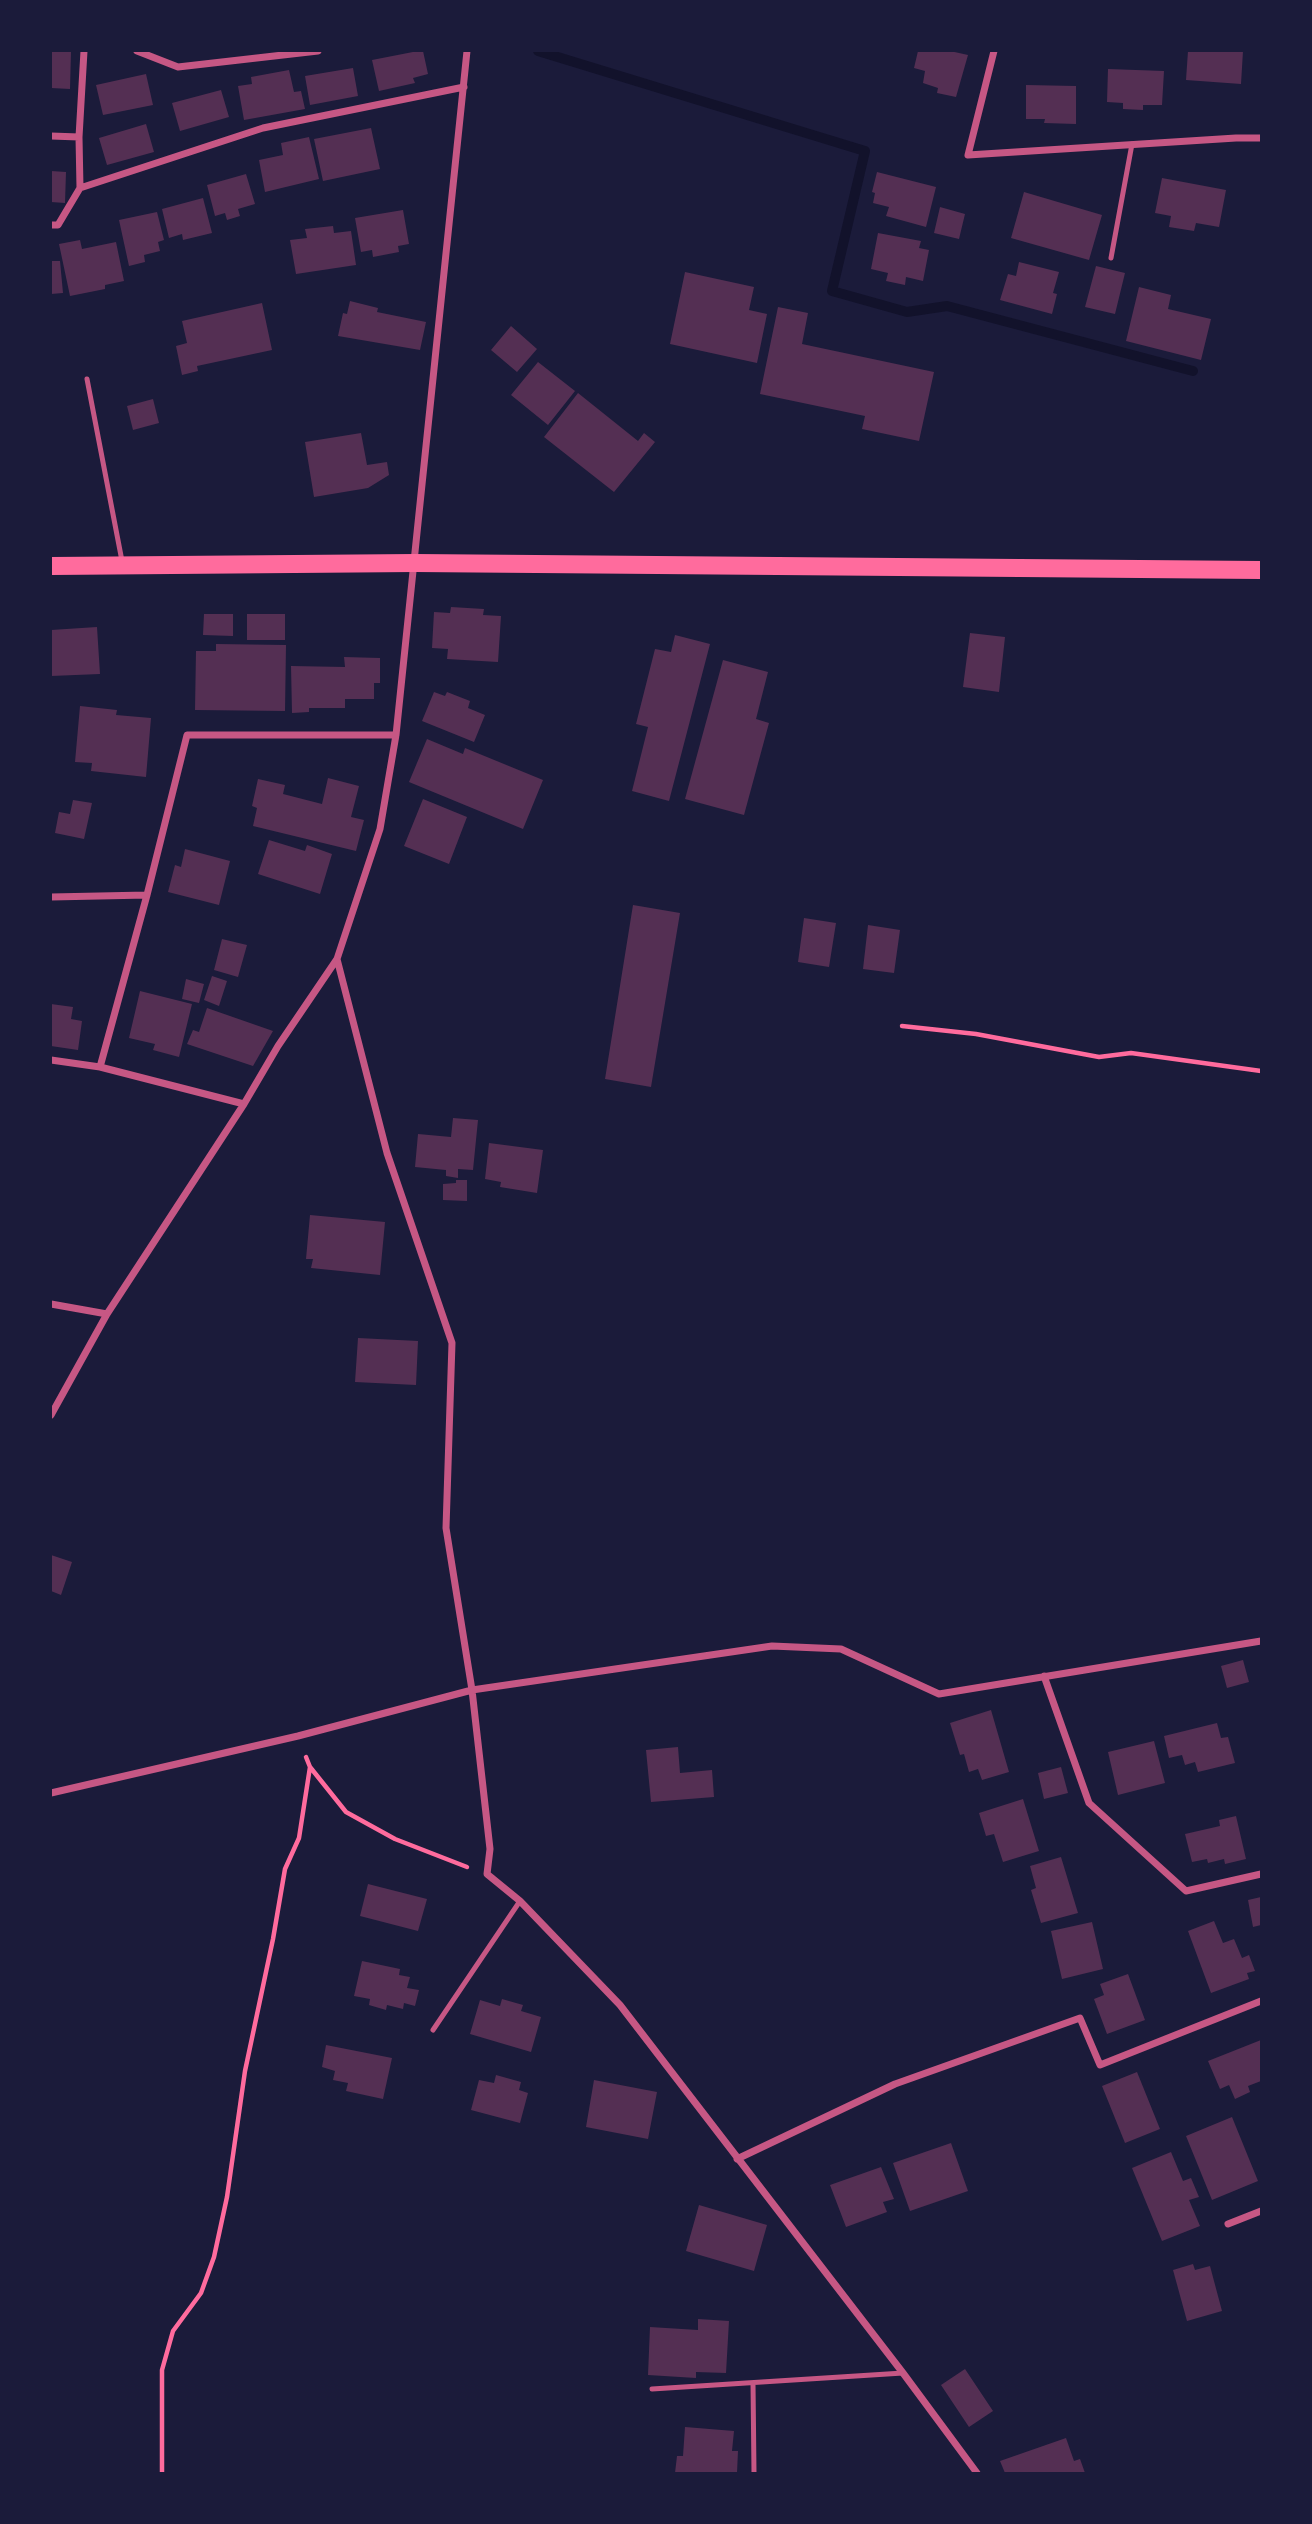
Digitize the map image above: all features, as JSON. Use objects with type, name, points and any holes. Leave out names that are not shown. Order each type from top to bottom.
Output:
[{"type":"main road","points":[[51,566],[415,563],[1261,570]]},
{"type":"street","points":[[51,225],[58,225],[80,188],[79,136],[84,51]]},
{"type":"street","points":[[137,51],[178,67],[318,51]]},
{"type":"street","points":[[51,1415],[107,1314],[244,1104],[278,1046],[337,959],[380,829],[396,735],[467,51]]},
{"type":"street","points":[[994,51],[968,155],[1261,138]]},
{"type":"street","points":[[80,188],[263,128],[464,87]]},
{"type":"street","points":[[51,136],[79,136]]},
{"type":"street","points":[[100,1068],[187,735],[396,735]]},
{"type":"street","points":[[51,897],[147,895]]},
{"type":"street","points":[[337,959],[387,1153],[452,1343],[446,1528],[472,1690],[490,1849],[487,1874],[520,1901],[620,2005],[903,2373],[976,2473]]},
{"type":"street","points":[[51,1060],[100,1068],[244,1104]]},
{"type":"street","points":[[51,1304],[107,1314]]},
{"type":"street","points":[[51,1793],[298,1736],[472,1690],[772,1646],[841,1649],[939,1694],[1261,1641]]},
{"type":"street","points":[[1044,1676],[1089,1803],[1186,1891],[1261,1874]]},
{"type":"street","points":[[737,2159],[895,2084],[1080,2018],[1100,2065],[1261,2001]]},
{"type":"street","points":[[1228,2224],[1261,2211]]},
{"type":"lane","points":[[1111,258],[1132,144]]},
{"type":"lane","points":[[87,379],[123,565]]},
{"type":"lane","points":[[433,2030],[520,1901]]},
{"type":"lane","points":[[652,2389],[903,2373]]},
{"type":"lane","points":[[753,2383],[754,2473]]},
{"type":"path","points":[[902,1026],[976,1034],[1099,1057],[1131,1053],[1261,1071]]},
{"type":"path","points":[[298,1736],[310,1767],[346,1812],[395,1839],[487,1874]]},
{"type":"path","points":[[162,2473],[162,2370],[173,2331],[201,2293],[214,2257],[227,2197],[245,2071],[285,1869],[299,1838],[310,1767]]},
{"type":"building","points":[[51,51],[71,51],[70,89],[51,88]]},
{"type":"building","points":[[423,51],[428,74],[413,78],[415,83],[379,91],[372,60]]},
{"type":"building","points":[[918,51],[950,51],[968,55],[956,97],[937,93],[938,88],[923,83],[925,71],[914,68]]},
{"type":"building","points":[[1188,51],[1243,51],[1241,84],[1186,80]]},
{"type":"building","points":[[353,68],[358,96],[310,105],[305,76]]},
{"type":"building","points":[[1108,69],[1164,71],[1162,105],[1143,105],[1143,110],[1123,109],[1123,103],[1107,102]]},
{"type":"building","points":[[289,70],[294,92],[301,91],[305,109],[244,120],[238,86],[252,84],[251,77]]},
{"type":"building","points":[[146,74],[153,105],[103,115],[96,85]]},
{"type":"building","points":[[1026,85],[1076,86],[1076,124],[1044,123],[1045,119],[1026,119]]},
{"type":"building","points":[[221,90],[229,117],[180,131],[172,103]]},
{"type":"building","points":[[146,124],[154,152],[107,165],[99,138]]},
{"type":"building","points":[[371,128],[380,169],[323,181],[314,139]]},
{"type":"building","points":[[309,137],[319,179],[265,192],[259,160],[283,155],[281,143]]},
{"type":"building","points":[[51,171],[66,172],[65,203],[51,202]]},
{"type":"building","points":[[877,172],[936,187],[926,227],[886,216],[889,207],[873,203],[875,193],[872,192]]},
{"type":"building","points":[[246,174],[255,204],[238,209],[240,216],[227,220],[225,213],[215,216],[207,185]]},
{"type":"building","points":[[1162,178],[1226,190],[1219,227],[1196,223],[1194,231],[1169,227],[1171,216],[1155,213]]},
{"type":"building","points":[[1024,192],[1102,215],[1089,260],[1011,238]]},
{"type":"building","points":[[203,198],[212,233],[183,240],[182,234],[169,238],[162,209]]},
{"type":"building","points":[[940,207],[965,214],[959,239],[934,233]]},
{"type":"building","points":[[403,210],[409,244],[398,246],[399,252],[373,257],[372,250],[361,252],[355,218]]},
{"type":"building","points":[[157,212],[164,240],[158,242],[160,251],[144,255],[145,262],[129,266],[119,220]]},
{"type":"building","points":[[333,226],[334,233],[351,231],[356,265],[296,274],[290,240],[307,238],[305,229]]},
{"type":"building","points":[[878,233],[921,241],[919,248],[929,250],[923,281],[906,277],[905,285],[886,281],[888,273],[871,269]]},
{"type":"building","points":[[80,240],[82,249],[116,242],[124,281],[105,285],[105,289],[70,296],[59,244]]},
{"type":"building","points":[[51,261],[60,261],[63,293],[51,294]]},
{"type":"building","points":[[1019,262],[1059,272],[1053,293],[1057,294],[1052,314],[1000,300],[1008,274],[1016,276]]},
{"type":"building","points":[[1096,266],[1125,273],[1115,314],[1085,307]]},
{"type":"building","points":[[685,272],[754,287],[749,310],[767,314],[757,363],[670,344]]},
{"type":"building","points":[[1139,287],[1171,295],[1168,309],[1211,319],[1201,360],[1126,341]]},
{"type":"building","points":[[350,301],[378,308],[377,312],[426,322],[420,350],[338,336],[343,313],[347,314]]},
{"type":"building","points":[[262,303],[272,350],[197,366],[198,371],[182,375],[176,346],[187,343],[182,321]]},
{"type":"building","points":[[778,307],[808,313],[802,344],[934,372],[919,441],[862,429],[865,416],[760,394]]},
{"type":"building","points":[[511,326],[537,349],[517,372],[491,350]]},
{"type":"building","points":[[538,362],[575,391],[548,425],[511,395]]},
{"type":"building","points":[[578,393],[638,441],[644,433],[655,442],[614,492],[544,437]]},
{"type":"building","points":[[153,399],[159,423],[133,430],[127,406]]},
{"type":"building","points":[[361,433],[367,465],[387,462],[389,475],[368,488],[314,497],[305,442]]},
{"type":"building","points":[[451,607],[484,609],[483,615],[501,616],[498,662],[447,659],[448,649],[432,648],[434,612],[450,613]]},
{"type":"building","points":[[204,614],[233,614],[233,636],[203,635]]},
{"type":"building","points":[[247,614],[285,614],[285,640],[247,640]]},
{"type":"building","points":[[97,627],[100,674],[51,676],[51,630]]},
{"type":"building","points":[[970,633],[1005,637],[999,692],[963,687]]},
{"type":"building","points":[[675,635],[710,644],[669,801],[632,791],[648,727],[636,724],[655,649],[671,652]]},
{"type":"building","points":[[216,644],[286,645],[285,711],[195,710],[196,651],[216,651]]},
{"type":"building","points":[[344,657],[380,658],[380,683],[374,683],[374,699],[345,699],[345,708],[309,708],[309,712],[292,713],[291,666],[345,667]]},
{"type":"building","points":[[723,660],[768,672],[756,719],[769,723],[744,815],[685,799]]},
{"type":"building","points":[[434,692],[445,696],[447,692],[470,701],[468,708],[485,715],[474,742],[422,721]]},
{"type":"building","points":[[80,706],[117,710],[116,715],[151,718],[146,777],[91,771],[92,763],[75,762]]},
{"type":"building","points":[[427,739],[463,754],[465,748],[543,780],[523,829],[409,782]]},
{"type":"building","points":[[328,778],[359,786],[351,817],[364,820],[356,851],[253,826],[257,808],[252,806],[258,779],[285,785],[283,794],[322,804]]},
{"type":"building","points":[[423,799],[467,817],[449,864],[404,846]]},
{"type":"building","points":[[73,800],[92,803],[84,839],[55,833],[59,812],[70,814]]},
{"type":"building","points":[[269,840],[305,851],[307,845],[332,854],[320,894],[258,874]]},
{"type":"building","points":[[185,849],[230,861],[219,905],[168,892],[175,865],[181,867]]},
{"type":"building","points":[[633,905],[680,913],[651,1087],[605,1079]]},
{"type":"building","points":[[804,918],[836,923],[829,967],[798,962]]},
{"type":"building","points":[[868,925],[900,930],[894,973],[863,969]]},
{"type":"building","points":[[222,939],[247,945],[238,977],[214,970]]},
{"type":"building","points":[[212,976],[227,981],[219,1006],[204,1000]]},
{"type":"building","points":[[186,979],[204,984],[199,1003],[182,999]]},
{"type":"building","points":[[140,991],[192,1004],[179,1057],[153,1050],[155,1044],[129,1038]]},
{"type":"building","points":[[51,1004],[73,1007],[71,1019],[82,1021],[78,1050],[51,1046]]},
{"type":"building","points":[[207,1008],[273,1031],[253,1066],[187,1044],[193,1030],[199,1032]]},
{"type":"building","points":[[453,1118],[478,1120],[473,1170],[458,1169],[458,1178],[446,1176],[446,1170],[415,1167],[418,1134],[451,1137]]},
{"type":"building","points":[[489,1143],[543,1150],[537,1193],[500,1187],[501,1182],[485,1179]]},
{"type":"building","points":[[456,1180],[467,1180],[467,1201],[443,1200],[443,1184],[456,1183]]},
{"type":"building","points":[[310,1215],[385,1222],[380,1275],[311,1268],[313,1259],[306,1259]]},
{"type":"building","points":[[358,1338],[418,1341],[416,1385],[355,1382]]},
{"type":"building","points":[[51,1555],[72,1562],[61,1595],[51,1591]]},
{"type":"building","points":[[1243,1660],[1249,1682],[1227,1688],[1221,1666]]},
{"type":"building","points":[[991,1710],[1009,1772],[982,1780],[978,1769],[969,1772],[964,1754],[960,1755],[950,1723]]},
{"type":"building","points":[[1217,1723],[1221,1738],[1228,1737],[1235,1763],[1198,1772],[1195,1762],[1185,1765],[1182,1755],[1169,1758],[1164,1736]]},
{"type":"building","points":[[1154,1741],[1165,1783],[1118,1795],[1108,1752]]},
{"type":"building","points":[[678,1747],[680,1773],[712,1770],[714,1797],[651,1802],[646,1750]]},
{"type":"building","points":[[1061,1767],[1068,1793],[1044,1799],[1038,1773]]},
{"type":"building","points":[[1023,1799],[1039,1851],[1003,1862],[994,1834],[986,1836],[979,1813]]},
{"type":"building","points":[[1236,1816],[1246,1859],[1225,1864],[1224,1859],[1208,1863],[1207,1859],[1192,1862],[1185,1834],[1220,1826],[1219,1820]]},
{"type":"building","points":[[1061,1857],[1078,1913],[1041,1923],[1031,1890],[1036,1888],[1030,1866]]},
{"type":"building","points":[[368,1884],[427,1899],[418,1931],[360,1916]]},
{"type":"building","points":[[1261,1897],[1261,1925],[1253,1927],[1248,1900]]},
{"type":"building","points":[[1214,1921],[1223,1943],[1234,1939],[1242,1958],[1249,1955],[1255,1971],[1247,1973],[1249,1979],[1211,1993],[1188,1931]]},
{"type":"building","points":[[1092,1922],[1103,1969],[1062,1979],[1051,1931]]},
{"type":"building","points":[[362,1961],[400,1969],[399,1975],[410,1977],[407,1988],[419,1990],[415,2006],[404,2003],[403,2009],[387,2005],[386,2010],[369,2005],[370,1999],[354,1996]]},
{"type":"building","points":[[1128,1974],[1145,2020],[1107,2034],[1094,1999],[1104,1995],[1100,1984]]},
{"type":"building","points":[[502,1999],[523,2005],[521,2011],[541,2017],[531,2052],[470,2034],[480,2000],[500,2006]]},
{"type":"building","points":[[1261,2040],[1261,2081],[1248,2086],[1250,2092],[1235,2099],[1229,2085],[1220,2089],[1208,2061]]},
{"type":"building","points":[[326,2045],[392,2058],[383,2099],[346,2091],[348,2083],[333,2080],[335,2071],[322,2067]]},
{"type":"building","points":[[1137,2072],[1160,2129],[1125,2143],[1102,2086]]},
{"type":"building","points":[[496,2075],[521,2082],[519,2090],[528,2093],[520,2123],[471,2110],[479,2080],[494,2083]]},
{"type":"building","points":[[594,2080],[657,2092],[648,2139],[586,2127]]},
{"type":"building","points":[[1232,2117],[1258,2181],[1212,2200],[1186,2136]]},
{"type":"building","points":[[951,2143],[968,2191],[910,2211],[893,2163]]},
{"type":"building","points":[[1171,2152],[1183,2181],[1191,2178],[1199,2197],[1189,2200],[1200,2226],[1162,2241],[1132,2168]]},
{"type":"building","points":[[881,2167],[894,2199],[883,2202],[887,2212],[846,2227],[830,2185]]},
{"type":"building","points":[[699,2205],[767,2225],[754,2271],[686,2251]]},
{"type":"building","points":[[1193,2264],[1195,2270],[1210,2266],[1222,2311],[1187,2321],[1173,2270]]},
{"type":"building","points":[[698,2319],[729,2321],[726,2373],[696,2372],[696,2378],[648,2375],[650,2327],[698,2330]]},
{"type":"building","points":[[965,2369],[993,2411],[969,2427],[941,2385]]},
{"type":"building","points":[[685,2427],[734,2431],[732,2451],[738,2451],[737,2473],[675,2473],[677,2456],[683,2456]]},
{"type":"building","points":[[1066,2438],[1074,2461],[1080,2459],[1085,2473],[1005,2473],[1000,2461]]},
{"type":"waterway","points":[[538,51],[865,151],[832,291],[907,312],[947,306],[1193,371]]}]
